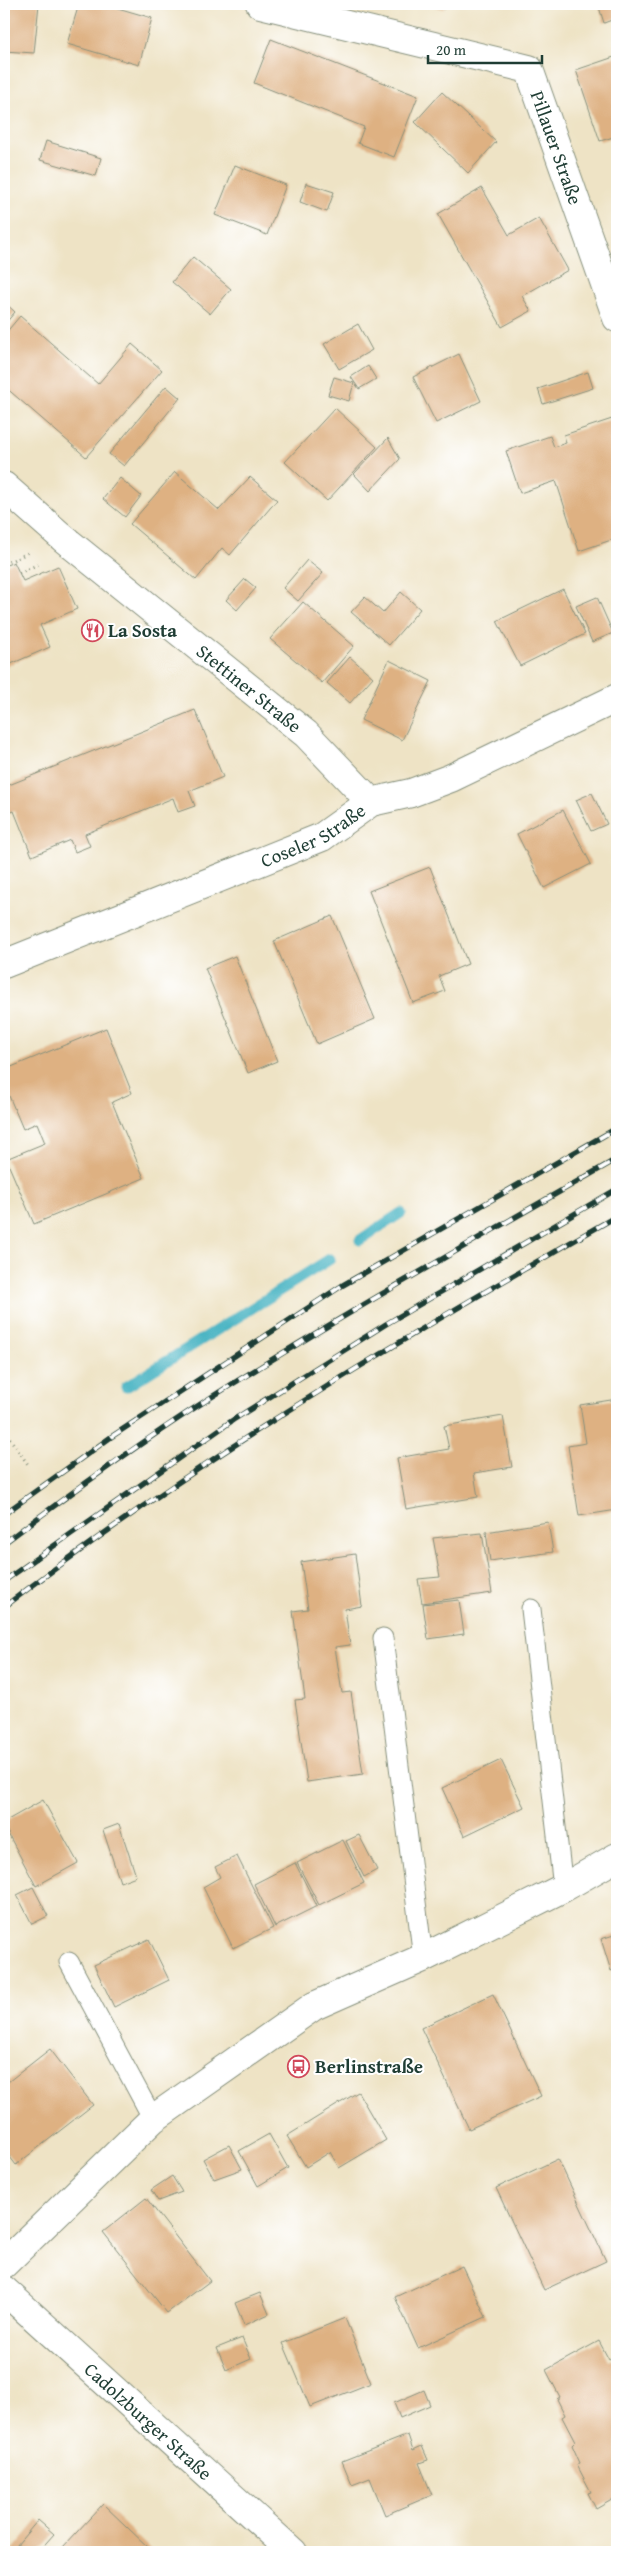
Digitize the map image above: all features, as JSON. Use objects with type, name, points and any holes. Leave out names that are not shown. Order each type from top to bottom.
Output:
[{"type":"street","name":"Pillauer Straße","points":[[260,4],[529,69],[617,318]]},
{"type":"street","name":"Stettiner Straße","points":[[4,486],[63,538],[306,734],[371,802]]},
{"type":"street","name":"Coseler Straße","points":[[4,964],[322,837],[371,802],[412,793],[451,778],[617,698]]},
{"type":"street","points":[[4,2264],[153,2119],[314,2006],[423,1958],[564,1888],[617,1857]]},
{"type":"street","name":"Cadolzburger Straße","points":[[4,2290],[293,2552]]},
{"type":"lane","points":[[531,1609],[564,1888]]},
{"type":"lane","points":[[383,1638],[423,1958]]},
{"type":"lane","points":[[69,1962],[153,2119]]},
{"type":"path","points":[[4,1430],[29,1466]]},
{"type":"building","points":[[4,4],[39,4],[34,53],[4,51]]},
{"type":"building","points":[[79,4],[104,4],[152,18],[139,65],[67,44]]},
{"type":"building","points":[[426,4],[445,4],[444,9]]},
{"type":"building","points":[[598,4],[617,4],[617,18],[604,23]]},
{"type":"building","points":[[271,39],[418,96],[394,157],[358,143],[364,127],[254,83]]},
{"type":"building","points":[[617,56],[617,136],[600,141],[576,70]]},
{"type":"building","points":[[442,92],[496,142],[468,173],[415,122]]},
{"type":"building","points":[[46,141],[101,158],[96,176],[40,160]]},
{"type":"building","points":[[235,165],[286,185],[267,235],[215,215]]},
{"type":"building","points":[[306,183],[334,192],[327,212],[300,202]]},
{"type":"building","points":[[482,188],[509,235],[539,218],[568,270],[522,296],[531,311],[502,327],[438,214]]},
{"type":"building","points":[[193,257],[231,289],[210,314],[172,282]]},
{"type":"building","points":[[4,302],[15,312],[4,325]]},
{"type":"building","points":[[20,316],[98,384],[132,344],[162,370],[86,457],[4,386],[4,335]]},
{"type":"building","points":[[358,324],[372,350],[339,369],[324,344]]},
{"type":"building","points":[[459,354],[481,401],[436,423],[413,377]]},
{"type":"building","points":[[368,366],[376,379],[359,389],[351,377]]},
{"type":"building","points":[[588,372],[593,388],[543,404],[538,389]]},
{"type":"building","points":[[334,377],[354,383],[349,401],[328,395]]},
{"type":"building","points":[[166,386],[180,398],[124,466],[109,454]]},
{"type":"building","points":[[335,408],[377,447],[327,501],[285,462]]},
{"type":"building","points":[[612,419],[617,434],[617,538],[579,551],[556,481],[520,493],[506,451],[550,436],[554,447],[566,443],[564,435]]},
{"type":"building","points":[[388,438],[400,459],[370,491],[354,474]]},
{"type":"building","points":[[175,472],[219,510],[250,477],[277,500],[230,555],[222,548],[196,580],[130,524]]},
{"type":"building","points":[[120,478],[141,496],[125,517],[103,499]]},
{"type":"building","points":[[307,560],[323,573],[298,601],[283,588]]},
{"type":"building","points":[[14,562],[23,581],[58,566],[77,609],[40,625],[50,647],[4,667],[4,566]]},
{"type":"building","points":[[245,579],[256,588],[237,610],[226,600]]},
{"type":"building","points":[[563,589],[585,634],[520,666],[497,621]]},
{"type":"building","points":[[401,592],[420,609],[389,645],[351,612],[365,597],[383,613]]},
{"type":"building","points":[[597,597],[613,633],[592,642],[576,606]]},
{"type":"building","points":[[303,602],[354,646],[322,683],[270,639]]},
{"type":"building","points":[[350,657],[373,677],[350,703],[327,683]]},
{"type":"building","points":[[389,660],[431,681],[402,740],[361,720]]},
{"type":"building","points":[[195,710],[223,777],[189,791],[195,806],[178,812],[173,798],[85,834],[90,846],[75,852],[70,840],[32,856],[14,811],[4,815],[4,787]]},
{"type":"building","points":[[592,793],[607,824],[591,831],[576,800]]},
{"type":"building","points":[[563,810],[591,864],[544,888],[517,834]]},
{"type":"building","points":[[430,867],[468,964],[439,976],[445,991],[413,1003],[369,891]]},
{"type":"building","points":[[332,916],[375,1019],[317,1044],[274,941]]},
{"type":"building","points":[[235,956],[277,1061],[248,1073],[205,968]]},
{"type":"building","points":[[106,1028],[132,1093],[112,1102],[144,1178],[34,1224],[6,1159],[45,1143],[37,1123],[23,1129],[4,1084],[4,1070]]},
{"type":"building","points":[[617,1399],[617,1475],[615,1475],[617,1510],[579,1516],[568,1446],[586,1443],[580,1405]]},
{"type":"building","points":[[503,1416],[512,1467],[474,1473],[478,1497],[406,1509],[397,1458],[449,1449],[444,1426]]},
{"type":"building","points":[[548,1522],[553,1552],[490,1561],[486,1532]]},
{"type":"building","points":[[482,1533],[492,1593],[422,1603],[418,1579],[440,1577],[433,1538]]},
{"type":"building","points":[[355,1554],[362,1606],[345,1609],[350,1645],[335,1647],[342,1693],[351,1692],[363,1774],[307,1782],[295,1700],[305,1699],[293,1611],[308,1609],[301,1562]]},
{"type":"building","points":[[459,1600],[464,1634],[428,1639],[423,1604]]},
{"type":"building","points":[[501,1760],[524,1807],[464,1836],[442,1788]]},
{"type":"building","points":[[43,1800],[78,1863],[36,1886],[4,1826],[4,1822]]},
{"type":"building","points":[[119,1824],[136,1876],[120,1882],[103,1830]]},
{"type":"building","points":[[359,1835],[377,1870],[364,1877],[346,1841]]},
{"type":"building","points":[[343,1840],[364,1883],[319,1905],[297,1863]]},
{"type":"building","points":[[237,1856],[273,1928],[233,1948],[203,1887],[220,1877],[215,1867]]},
{"type":"building","points":[[295,1863],[317,1906],[275,1927],[254,1884]]},
{"type":"building","points":[[33,1887],[48,1916],[32,1924],[17,1895]]},
{"type":"building","points":[[617,1934],[617,1968],[611,1971],[601,1939]]},
{"type":"building","points":[[149,1939],[169,1980],[114,2007],[94,1965]]},
{"type":"building","points":[[493,1994],[541,2096],[469,2129],[421,2028]]},
{"type":"building","points":[[50,2049],[93,2105],[16,2165],[4,2149],[4,2085]]},
{"type":"building","points":[[358,2092],[386,2140],[339,2168],[330,2152],[306,2167],[287,2136]]},
{"type":"building","points":[[269,2134],[288,2168],[258,2186],[239,2151]]},
{"type":"building","points":[[229,2145],[242,2169],[214,2179],[203,2159]]},
{"type":"building","points":[[558,2159],[606,2261],[544,2290],[496,2188]]},
{"type":"building","points":[[172,2176],[182,2192],[158,2201],[151,2190]]},
{"type":"building","points":[[146,2198],[210,2281],[167,2313],[103,2232]]},
{"type":"building","points":[[462,2266],[486,2317],[418,2348],[395,2297]]},
{"type":"building","points":[[260,2293],[269,2314],[244,2325],[235,2303]]},
{"type":"building","points":[[345,2318],[371,2383],[310,2407],[283,2343]]},
{"type":"building","points":[[242,2338],[251,2359],[226,2370],[217,2348]]},
{"type":"building","points":[[599,2341],[609,2360],[617,2356],[617,2497],[596,2509],[588,2493],[591,2492],[577,2465],[580,2463],[572,2445],[575,2442],[562,2417],[565,2415],[557,2399],[560,2397],[546,2370]]},
{"type":"building","points":[[424,2390],[430,2405],[400,2418],[394,2403]]},
{"type":"building","points":[[408,2435],[413,2450],[422,2446],[428,2460],[419,2463],[432,2495],[385,2515],[370,2478],[352,2485],[342,2461]]},
{"type":"building","points":[[103,2504],[150,2549],[147,2552],[68,2552],[63,2547]]},
{"type":"building","points":[[38,2520],[54,2534],[38,2552],[11,2552]]},
{"type":"building","points":[[616,2547],[617,2552],[600,2552]]},
{"type":"waterway","points":[[360,1240],[401,1213]]},
{"type":"waterway","points":[[126,1387],[330,1259]]},
{"type":"railway","points":[[4,1514],[111,1437],[343,1285],[617,1128]]},
{"type":"railway","points":[[4,1543],[131,1450],[210,1398],[362,1306],[617,1159]]},
{"type":"railway","points":[[4,1581],[233,1420],[386,1324],[617,1189]]},
{"type":"railway","points":[[4,1607],[76,1553],[227,1450],[460,1306],[617,1216]]},
{"type":"place","name":"La Sosta","points":[[92,630]]},
{"type":"place","name":"Berlinstraße","points":[[299,2066]]}]
